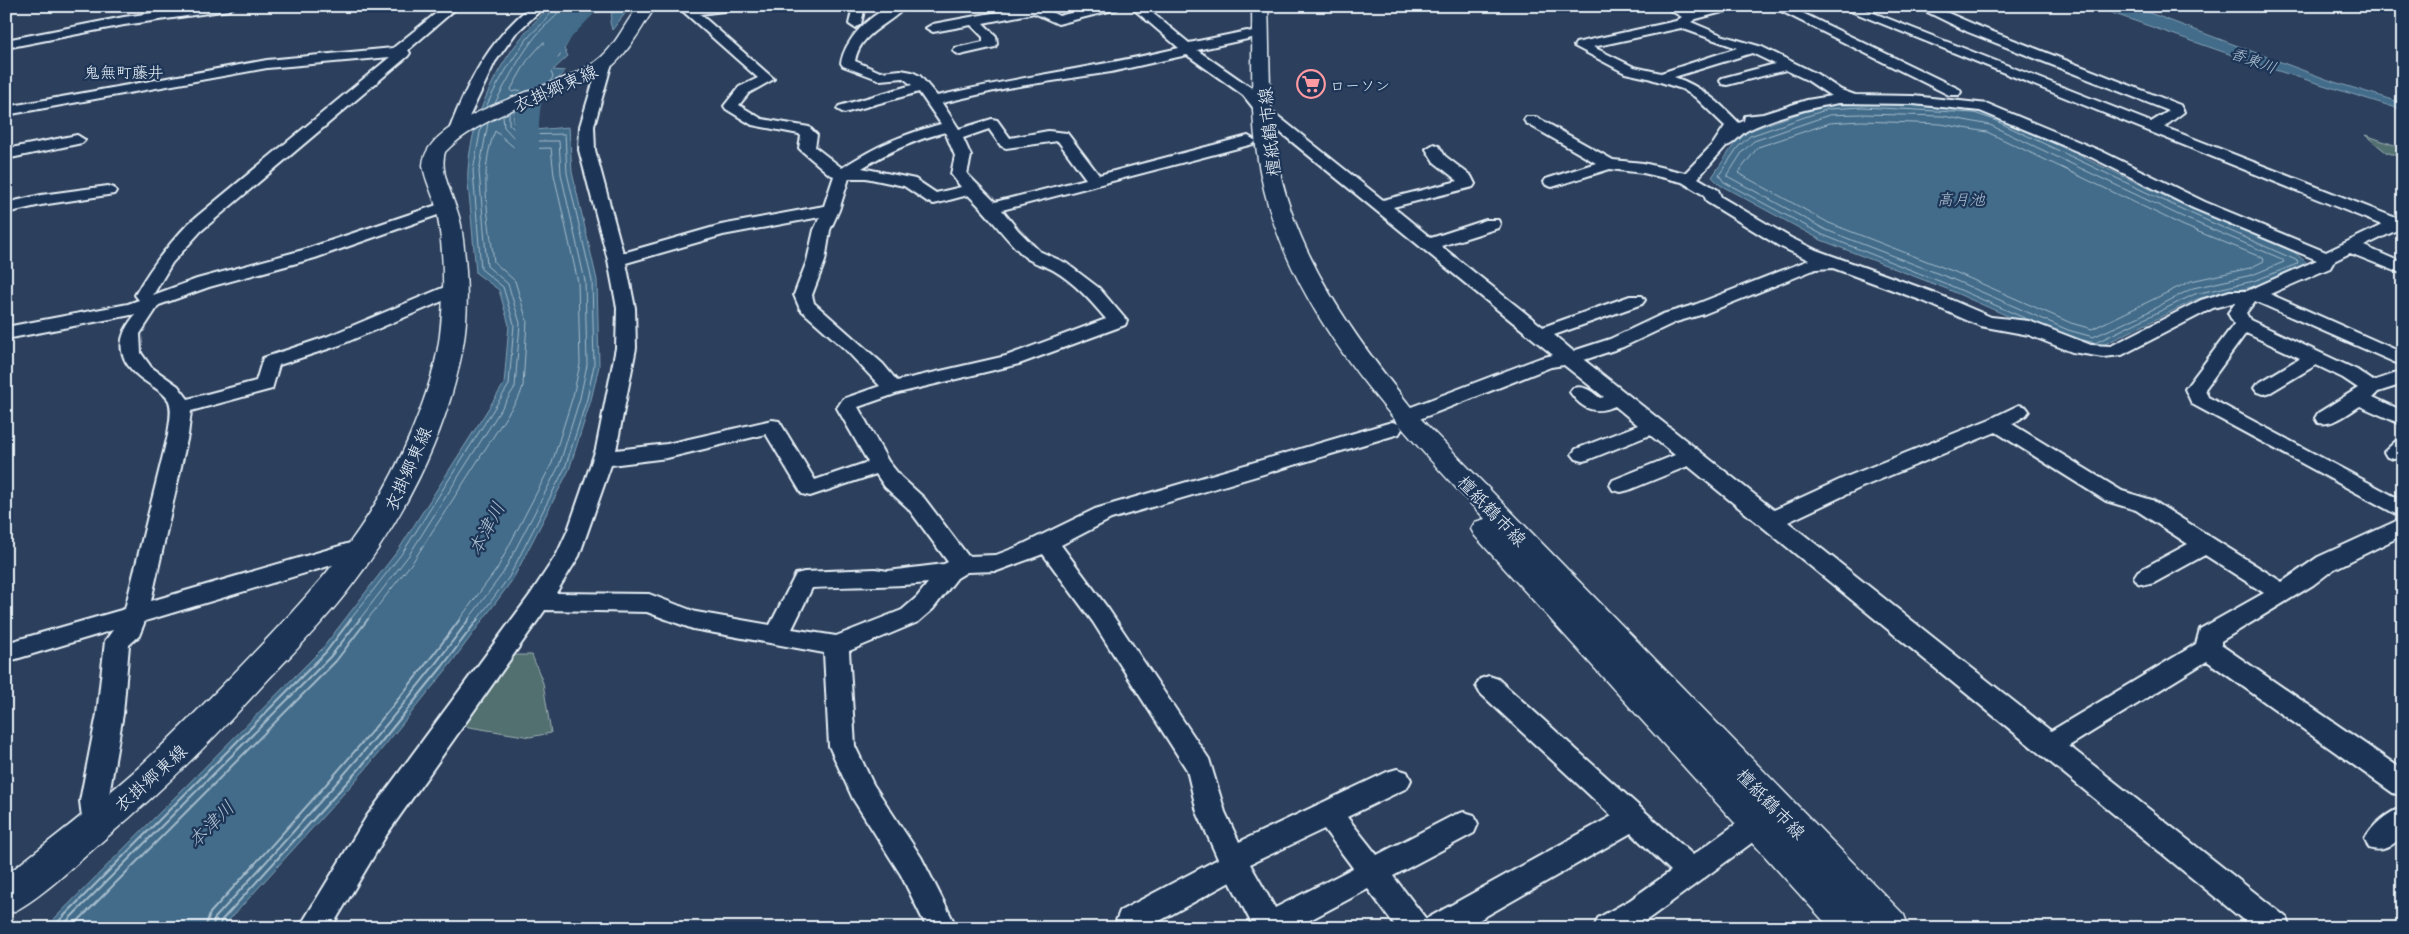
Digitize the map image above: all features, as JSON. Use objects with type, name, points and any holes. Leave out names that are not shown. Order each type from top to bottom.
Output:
[{"type":"main road","name":"衣掛郷東線","points":[[6,898],[98,825],[194,737],[334,588],[382,523],[420,444],[443,383],[451,349],[454,318],[451,231],[433,164],[438,147],[461,128],[598,69],[624,43],[635,20],[648,6]]},
{"type":"main road","name":"檀紙鶴市線","points":[[1246,6],[1247,34],[1256,102],[1266,141],[1271,177],[1302,262],[1398,423],[1855,928]]},
{"type":"main road","name":"檀紙鶴市線","points":[[1260,6],[1256,102],[1248,141],[1254,181],[1264,216],[1285,266],[1319,330],[1353,381],[1398,423],[1890,928]]},
{"type":"street","points":[[6,44],[124,21],[229,6]]},
{"type":"street","points":[[397,52],[453,6]]},
{"type":"street","points":[[461,128],[493,54],[511,31],[539,6]]},
{"type":"street","points":[[686,9],[731,6]]},
{"type":"street","points":[[855,24],[859,6]]},
{"type":"street","points":[[900,6],[872,25],[855,46],[848,63],[878,76],[905,74],[921,86],[944,112],[963,158],[959,174],[971,190],[992,208],[1012,234],[1033,255],[1060,267],[1094,292],[1118,321],[1012,360],[892,388],[850,403],[847,408],[880,465],[893,482],[916,503],[956,568]]},
{"type":"street","points":[[933,28],[1036,9],[1058,20],[1112,6]]},
{"type":"street","points":[[1136,6],[1691,457],[1772,520],[2276,928]]},
{"type":"street","points":[[1669,6],[1719,39],[1750,48],[1788,65],[1812,77],[1836,93],[1871,98],[1965,104],[1992,110],[2096,154],[2190,202],[2326,258]]},
{"type":"street","points":[[1730,6],[1580,46],[1620,66],[1687,86],[1700,94],[1733,125]]},
{"type":"street","points":[[1777,6],[1954,92]]},
{"type":"street","points":[[1844,6],[2400,224]]},
{"type":"street","points":[[1921,6],[1973,29],[2175,108],[2177,112],[2152,128]]},
{"type":"street","points":[[686,9],[767,79],[744,90],[732,106],[746,118],[760,125],[804,130],[809,135],[807,148],[835,171],[866,173],[909,182],[934,198],[971,190]]},
{"type":"street","points":[[960,51],[990,44],[990,36],[974,21]]},
{"type":"street","points":[[934,101],[1007,84],[1111,68],[1247,34]]},
{"type":"street","points":[[1661,77],[1750,48]]},
{"type":"street","points":[[6,111],[267,64],[403,53],[217,206],[187,237],[152,279],[144,295],[150,304],[150,308],[136,322],[130,339],[132,359],[142,372],[159,382],[175,396],[181,407],[178,435],[136,613],[130,630],[117,641],[110,714],[94,801],[98,825]]},
{"type":"street","points":[[1710,61],[1742,77]]},
{"type":"street","points":[[1728,81],[1788,65]]},
{"type":"street","points":[[314,928],[377,824],[568,556],[579,530],[613,418],[626,348],[626,308],[617,260],[587,150],[587,126],[602,78],[598,69]]},
{"type":"street","points":[[844,109],[921,86]]},
{"type":"street","points":[[1688,179],[1718,147],[1740,128],[1764,118],[1826,100],[1871,98]]},
{"type":"street","points":[[1764,118],[1754,118],[1733,125],[1718,147],[1719,155],[1705,175],[1707,181],[1758,212],[1815,242],[2084,350],[2100,353],[2115,351],[2207,304],[2230,296],[2252,296],[2403,360]]},
{"type":"street","points":[[1531,120],[1609,164],[1643,168],[1688,179],[1712,193],[1713,199],[1785,242],[1835,263],[1929,297],[1987,322],[2035,330]]},
{"type":"street","points":[[892,388],[876,368],[806,305],[803,295],[816,261],[822,230],[831,210],[839,180],[844,173],[879,151],[902,140],[992,123],[1006,143],[1048,136],[1062,136],[1095,180]]},
{"type":"street","points":[[6,154],[77,140]]},
{"type":"street","points":[[992,208],[1248,141]]},
{"type":"street","points":[[1382,205],[1467,184],[1465,179],[1439,160],[1434,149]]},
{"type":"street","points":[[1552,182],[1609,164]]},
{"type":"street","points":[[6,208],[41,200],[108,191]]},
{"type":"street","points":[[6,333],[110,314],[150,304],[203,283],[310,254],[446,207]]},
{"type":"street","points":[[617,260],[721,230],[831,210]]},
{"type":"street","points":[[1430,244],[1492,224]]},
{"type":"street","points":[[2400,224],[2326,258],[2324,264],[2252,296],[2237,314],[2243,324],[2350,374],[2365,393],[2403,419]]},
{"type":"street","points":[[2349,246],[2403,269]]},
{"type":"street","points":[[776,636],[804,580],[875,577],[888,579],[956,568],[997,564],[1025,553],[1103,514],[1398,423],[1547,362],[1571,359],[1626,339],[1686,312],[1698,310],[1813,264],[1835,263]]},
{"type":"street","points":[[181,407],[265,385],[270,362],[333,341],[453,290]]},
{"type":"street","points":[[1540,334],[1594,308],[1636,300]]},
{"type":"street","points":[[2243,324],[2195,389],[2199,400],[2403,511]]},
{"type":"street","points":[[2264,388],[2314,358]]},
{"type":"street","points":[[2325,418],[2365,393],[2403,377]]},
{"type":"street","points":[[1580,392],[1598,406],[1619,398]]},
{"type":"street","points":[[1772,520],[1854,482],[1997,424],[2020,410]]},
{"type":"street","points":[[1997,424],[2114,496],[2144,505],[2282,593]]},
{"type":"street","points":[[602,459],[667,450],[772,426],[810,489],[880,465]]},
{"type":"street","points":[[1583,454],[1653,426]]},
{"type":"street","points":[[1622,485],[1691,457]]},
{"type":"street","points":[[2208,649],[2209,636],[2282,593],[2326,563],[2403,526]]},
{"type":"street","points":[[1046,541],[1101,616],[1200,766],[1211,812],[1234,862],[1270,927],[1464,824]]},
{"type":"street","points":[[2146,577],[2206,544]]},
{"type":"street","points":[[6,654],[136,613],[364,547]]},
{"type":"street","points":[[538,600],[649,603],[693,620],[837,646],[910,616],[925,603],[956,568]]},
{"type":"street","points":[[837,646],[836,664],[842,746],[863,791],[911,866],[942,928]]},
{"type":"street","points":[[2049,744],[2208,649]]},
{"type":"street","points":[[2208,649],[2403,785]]},
{"type":"street","points":[[1489,686],[1692,872]]},
{"type":"street","points":[[1131,921],[1234,862],[1328,813],[1397,780]]},
{"type":"street","points":[[1328,813],[1415,928]]},
{"type":"street","points":[[1437,928],[1633,818]]},
{"type":"street","points":[[2378,839],[2403,819]]},
{"type":"street","points":[[1610,928],[1640,910],[1758,823]]},
{"type":"green space","points":[[2365,135],[2403,148],[2403,158],[2386,152]]},
{"type":"green space","points":[[512,655],[532,655],[543,683],[551,733],[530,737],[457,725]]},
{"type":"water","points":[[551,6],[631,6],[612,30],[610,22],[612,12],[593,13],[587,16],[577,26],[564,49],[568,56],[553,70],[565,71],[535,105],[514,112],[513,122],[522,131],[569,127],[572,172],[597,280],[599,366],[591,400],[569,470],[513,579],[446,670],[364,771],[222,928],[45,928],[322,649],[399,549],[504,384],[509,325],[499,290],[476,273],[468,170],[476,124],[494,80],[519,40]]},
{"type":"water","name":"香東川","points":[[2092,6],[2131,6],[2334,82],[2403,103],[2403,110],[2272,69]]},
{"type":"water","name":"高月池","points":[[1862,102],[1975,108],[1994,115],[2192,209],[2294,252],[2306,262],[2304,267],[2256,286],[2197,299],[2095,349],[2064,341],[1947,289],[1821,240],[1720,185],[1712,177],[1735,143],[1748,131],[1827,104]]},
{"type":"waterway","name":"本津川","points":[[528,177],[525,135],[526,119],[535,83],[559,40],[590,6]]},
{"type":"place","name":"ローソン","points":[[1311,84]]},
{"type":"district","name":"鬼無町藤井","points":[[124,71]]}]
